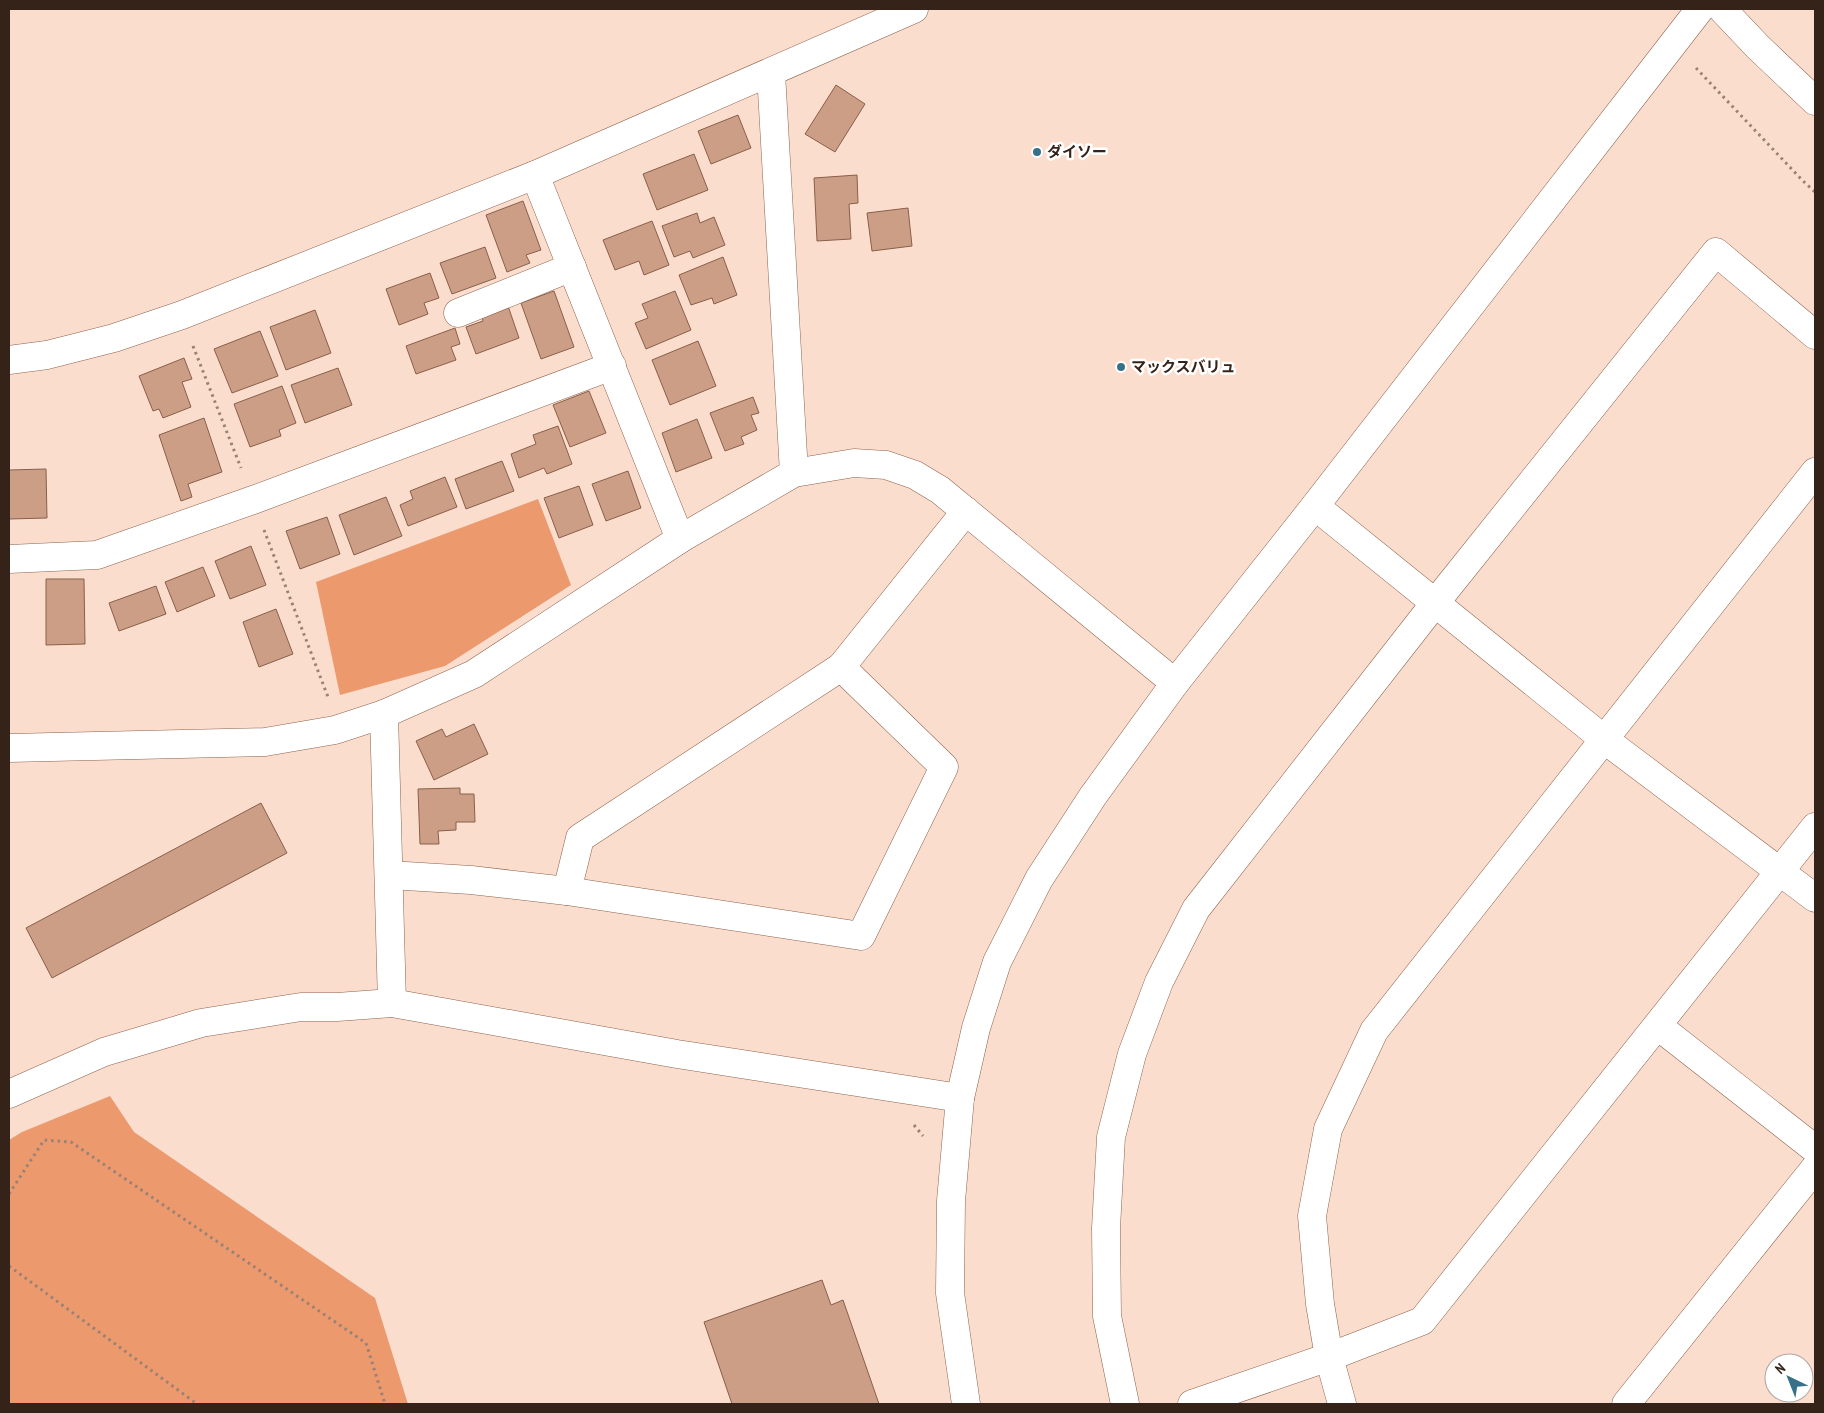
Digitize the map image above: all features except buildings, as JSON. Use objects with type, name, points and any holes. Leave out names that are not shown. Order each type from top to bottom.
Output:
[{"type":"street","points":[[9,360],[46,355],[114,338],[182,315],[535,175],[771,73],[864,20],[914,9]]},
{"type":"street","points":[[966,1404],[950,1293],[950,1201],[960,1098],[976,1028],[997,962],[1039,879],[1092,796],[1175,683],[1315,506],[1700,9]]},
{"type":"street","points":[[1722,9],[1815,102]]},
{"type":"street","points":[[771,73],[794,473]]},
{"type":"street","points":[[535,175],[680,539]]},
{"type":"street","points":[[1125,1404],[1107,1316],[1106,1228],[1111,1137],[1132,1054],[1159,982],[1196,909],[1435,602],[1716,252],[1815,335]]},
{"type":"street","points":[[458,313],[572,267]]},
{"type":"street","points":[[9,559],[96,555],[253,500],[612,366]]},
{"type":"street","points":[[9,748],[265,742],[335,730],[384,714],[474,674],[680,539],[794,473],[854,463],[886,465],[915,475],[940,490],[1175,683]]},
{"type":"street","points":[[1342,1404],[1330,1357],[1320,1304],[1312,1216],[1328,1129],[1374,1031],[1815,472]]},
{"type":"street","points":[[1315,506],[1605,740],[1815,898]]},
{"type":"street","points":[[566,891],[580,838],[841,667],[966,511]]},
{"type":"street","points":[[389,875],[471,880],[566,891],[861,936],[944,767],[841,667]]},
{"type":"street","points":[[384,714],[392,1003]]},
{"type":"street","points":[[1192,1404],[1330,1357],[1422,1321],[1815,827]]},
{"type":"street","points":[[9,1094],[104,1052],[201,1024],[301,1007],[337,1007],[392,1003],[677,1054],[960,1098]]},
{"type":"street","points":[[1658,1026],[1815,1150]]},
{"type":"street","points":[[1626,1404],[1815,1168]]},
{"type":"path","points":[[1674,44],[1815,192]]},
{"type":"path","points":[[909,1118],[925,1138]]},
{"type":"path","points":[[9,1194],[44,1140],[71,1142],[366,1343],[386,1404]]},
{"type":"path","points":[[9,1266],[196,1404]]},
{"type":"shaded area","points":[[538,499],[571,585],[445,666],[340,695],[316,582]]},
{"type":"shaded area","points":[[110,1096],[134,1132],[375,1298],[408,1404],[9,1404],[9,1140],[22,1132]]},
{"type":"place","name":"ダイソー","points":[[1037,152]]},
{"type":"place","name":"マックスバリュ","points":[[1121,367]]}]
